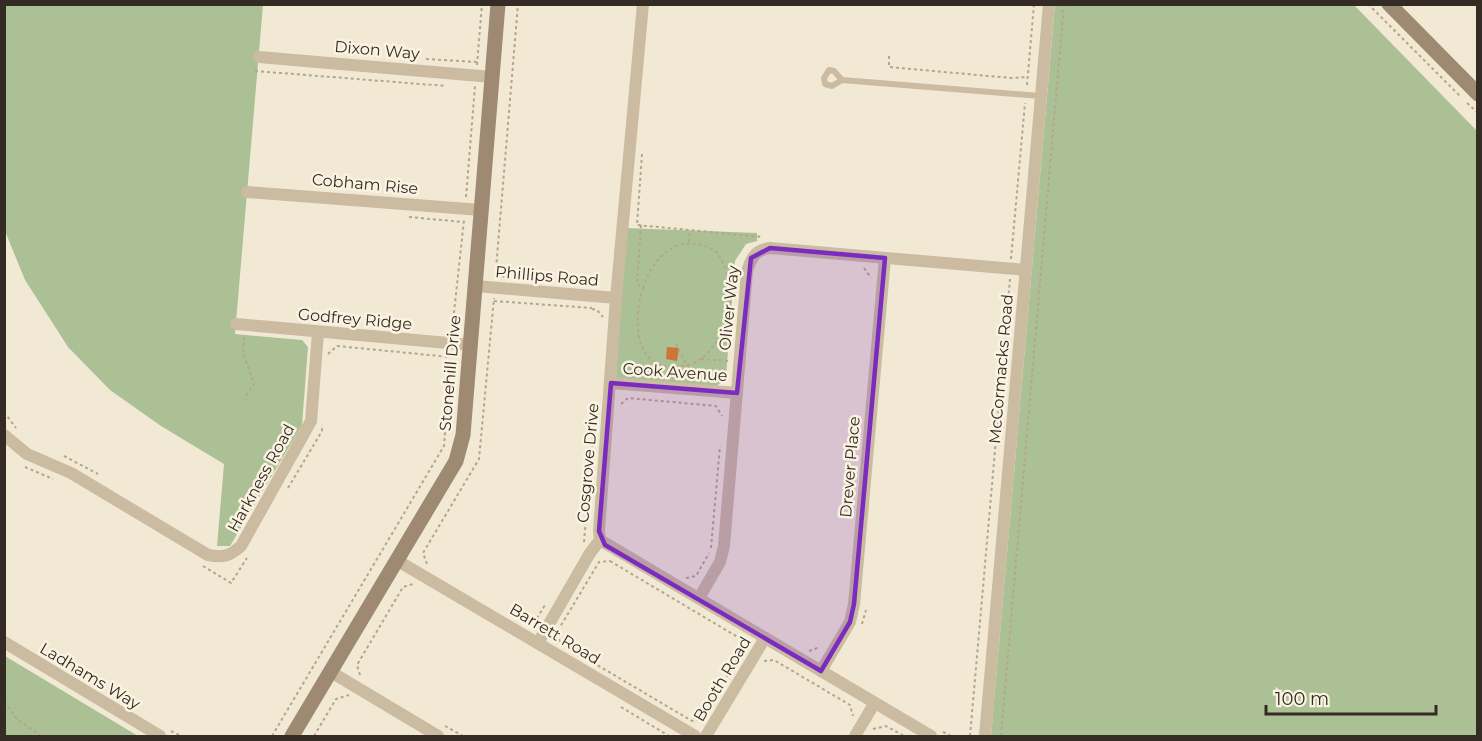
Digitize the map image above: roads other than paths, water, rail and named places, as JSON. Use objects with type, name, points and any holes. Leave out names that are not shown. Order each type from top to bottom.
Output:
[{"type":"street","name":"Stonehill Drive","points":[[292,736],[456,461],[463,435],[498,4]]},
{"type":"street","name":"Cosgrove Drive","points":[[643,4],[616,298],[600,540],[874,704],[936,734]]},
{"type":"street","name":"McCormacks Road","points":[[985,736],[1049,4]]},
{"type":"street","points":[[1389,4],[1478,94]]},
{"type":"street","name":"Dixon Way","points":[[259,57],[492,77]]},
{"type":"street","name":"Cobham Rise","points":[[247,192],[481,210]]},
{"type":"street","name":"Oliver Way","points":[[699,598],[720,562],[724,546],[747,272],[751,258],[759,250],[770,248],[1026,270]]},
{"type":"street","name":"Drever Place","points":[[821,671],[850,622],[854,604],[885,258]]},
{"type":"street","name":"Phillips Road","points":[[476,286],[616,298]]},
{"type":"street","name":"Godfrey Ridge","points":[[241,325],[451,350],[471,345]]},
{"type":"street","name":"Harkness Road","points":[[4,435],[27,454],[71,473],[208,555],[220,558],[231,555],[241,546],[311,422],[318,333]]},
{"type":"street","name":"Cook Avenue","points":[[611,383],[737,393]]},
{"type":"street","points":[[538,644],[590,553],[600,540]]},
{"type":"street","name":"Barrett Road","points":[[398,561],[695,736]]},
{"type":"street","name":"Booth Road","points":[[706,736],[765,638]]},
{"type":"street","name":"Ladhams Way","points":[[4,642],[160,736]]},
{"type":"street","points":[[331,672],[438,736]]},
{"type":"street","points":[[855,736],[874,704]]},
{"type":"lane","points":[[842,80],[1041,96]]}]
